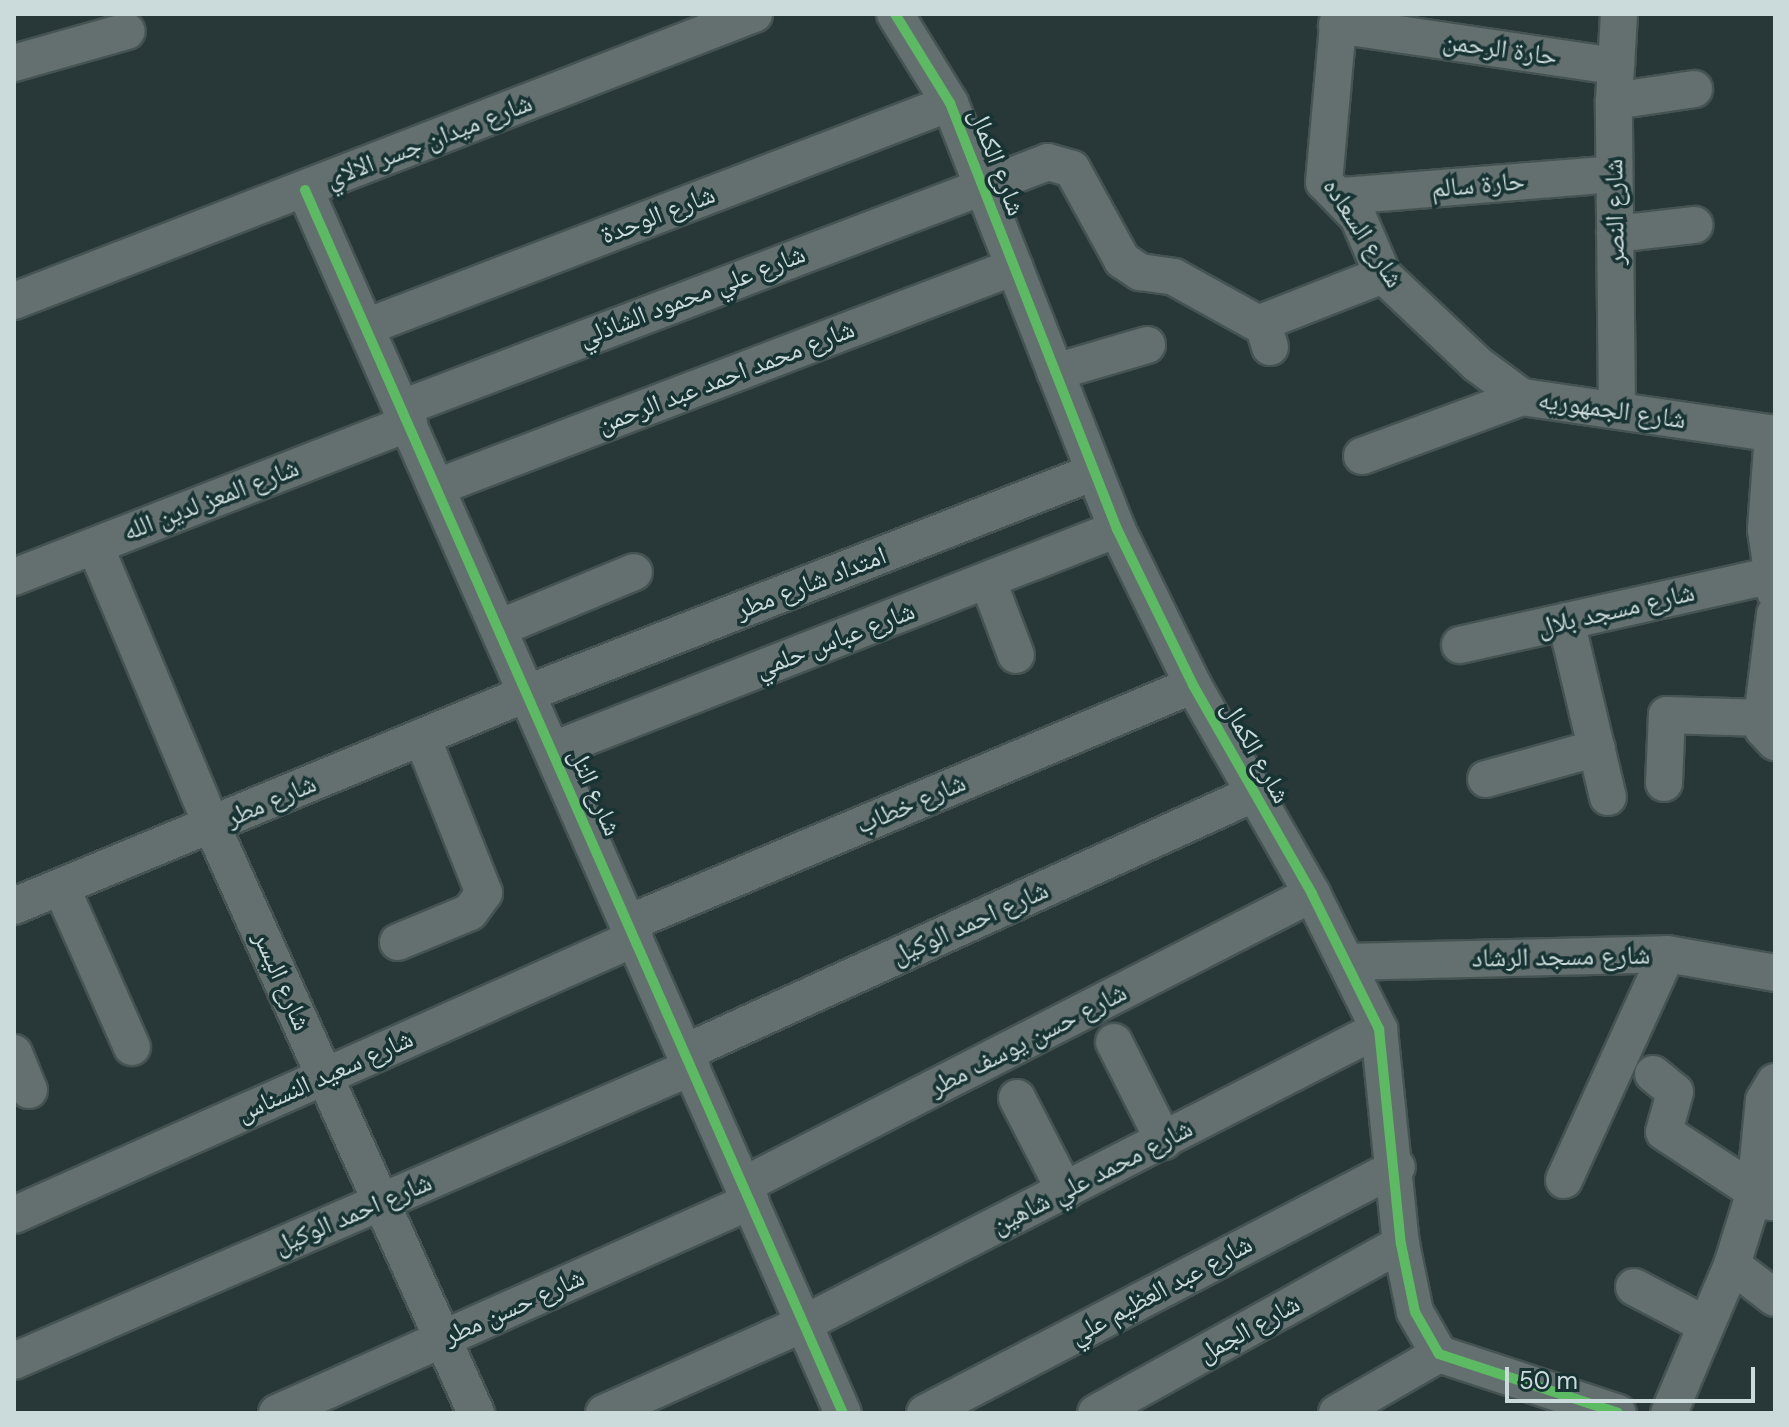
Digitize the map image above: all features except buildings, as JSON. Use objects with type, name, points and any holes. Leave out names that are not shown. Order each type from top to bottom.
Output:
[{"type":"street","name":"شارع ميدان جسر الالاي","points":[[14,301],[754,14]]},
{"type":"street","name":"شارع الكمال","points":[[895,14],[950,103],[1117,529],[1193,685],[1312,894],[1379,1029],[1397,1167],[1401,1244],[1415,1312],[1439,1354]]},
{"type":"street","name":"شارع النصر","points":[[1617,410],[1614,174],[1619,14]]},
{"type":"street","name":"حارة الرحمن","points":[[1338,20],[1615,83],[1694,89]]},
{"type":"street","name":"شارع السعاده","points":[[1338,20],[1322,177],[1358,217],[1383,275],[1477,364],[1522,397]]},
{"type":"street","points":[[14,63],[127,31]]},
{"type":"street","name":"شارع الوحدة","points":[[366,327],[950,103]]},
{"type":"street","name":"شارع علي محمود الشاذلي","points":[[405,416],[982,184],[1061,162],[1072,169],[1122,260],[1140,272],[1174,277],[1267,337],[1275,316],[1383,275]]},
{"type":"street","name":"حارة سالم","points":[[1342,196],[1614,174]]},
{"type":"street","name":"شارع التل","points":[[305,190],[843,1413]]},
{"type":"street","points":[[1615,234],[1694,225]]},
{"type":"street","name":"شارع محمد احمد عبد الرحمن","points":[[437,487],[1014,267]]},
{"type":"street","points":[[1055,372],[1147,345]]},
{"type":"street","name":"شارع الجمهوريه","points":[[1362,456],[1522,397],[1774,434]]},
{"type":"street","name":"شارع المعز لدين الله","points":[[14,577],[405,416]]},
{"type":"street","points":[[1774,434],[1766,530],[1774,584]]},
{"type":"street","name":"امتداد شارع مطر","points":[[528,693],[1094,472]]},
{"type":"street","name":"شارع عباس حلمي","points":[[553,750],[1117,529]]},
{"type":"street","name":"شارع اليسر","points":[[95,546],[212,826],[476,1413]]},
{"type":"street","points":[[499,628],[634,572]]},
{"type":"street","points":[[988,581],[1016,655]]},
{"type":"street","name":"شارع مسجد بلال","points":[[1460,645],[1566,621],[1774,584]]},
{"type":"street","points":[[1664,783],[1667,715],[1769,730],[1775,614]]},
{"type":"street","points":[[1566,621],[1608,797]]},
{"type":"street","name":"شارع خطاب","points":[[632,930],[1193,685]]},
{"type":"street","name":"شارع مطر","points":[[14,906],[528,693]]},
{"type":"street","points":[[398,942],[470,912],[484,893],[422,737]]},
{"type":"street","points":[[1486,779],[1597,748]]},
{"type":"street","name":"شارع احمد الوكيل","points":[[14,1361],[381,1202],[1253,794]]},
{"type":"street","points":[[61,887],[132,1047]]},
{"type":"street","name":"شارع حسن يوسف مطر","points":[[748,1193],[1312,894]]},
{"type":"street","name":"شارع سعيد النسناس","points":[[14,1215],[325,1076],[632,930]]},
{"type":"street","points":[[1564,1180],[1667,954]]},
{"type":"street","name":"شارع مسجد الرشاد","points":[[1346,962],[1667,954],[1775,973]]},
{"type":"street","name":"شارع محمد علي شاهين","points":[[604,1413],[654,1403],[1379,1029]]},
{"type":"street","points":[[1114,1042],[1164,1141]]},
{"type":"street","points":[[14,1053],[29,1090]]},
{"type":"street","points":[[1653,1074],[1674,1088],[1664,1132],[1765,1198]]},
{"type":"street","points":[[1669,1413],[1732,1265],[1765,1198],[1771,1097]]},
{"type":"street","points":[[1017,1098],[1065,1191]]},
{"type":"street","name":"شارع عبد العظيم علي","points":[[925,1413],[1397,1167]]},
{"type":"street","name":"شارع حسن مطر","points":[[277,1413],[442,1339],[748,1193]]},
{"type":"street","name":"شارع الجمل","points":[[1096,1413],[1401,1244]]},
{"type":"street","points":[[1732,1265],[1775,1298]]},
{"type":"street","points":[[1634,1287],[1706,1325]]},
{"type":"street","points":[[1337,1413],[1439,1354],[1591,1408]]},
{"type":"cycle path","points":[[895,14],[950,103],[1117,529],[1193,685],[1312,894],[1379,1029],[1401,1244],[1415,1312],[1439,1354],[1618,1413]]},
{"type":"cycle path","points":[[305,190],[843,1413]]}]
